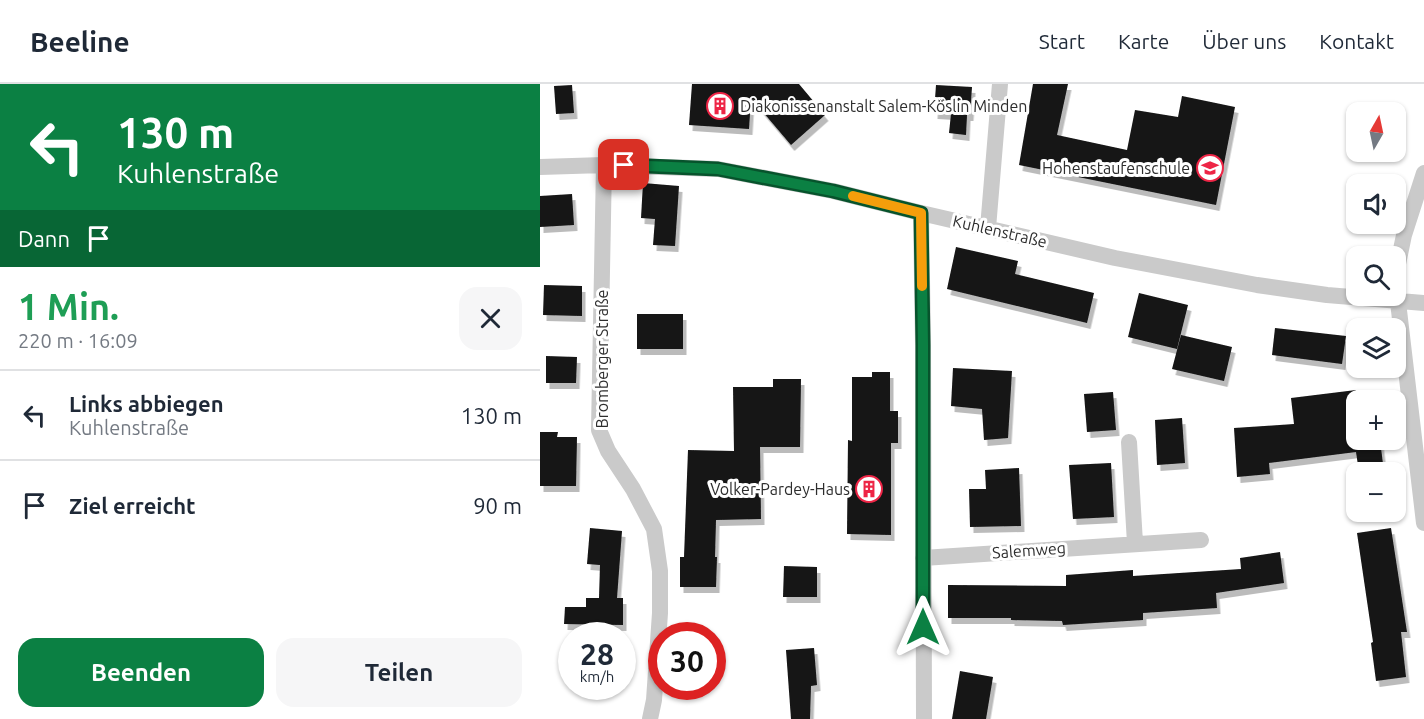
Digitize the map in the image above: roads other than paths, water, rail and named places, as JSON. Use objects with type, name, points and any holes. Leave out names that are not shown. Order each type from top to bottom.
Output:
[{"type":"street","points":[[988,228],[1000,84]]},
{"type":"street","name":"Kuhlenstraße","points":[[540,167],[604,165],[718,169],[833,191],[1115,258],[1257,285],[1346,297]]},
{"type":"street","name":"Bromberger Straße","points":[[604,165],[600,430],[608,451],[633,489],[654,529],[660,571],[660,613],[654,700],[650,719]]},
{"type":"street","points":[[1402,246],[1424,173]]},
{"type":"street","points":[[921,213],[924,719]]},
{"type":"street","name":"Kuhlenstraße","points":[[1406,302],[1424,303]]},
{"type":"street","points":[[1398,306],[1424,523]]},
{"type":"street","points":[[1129,442],[1135,543]]},
{"type":"street","name":"Salemweg","points":[[923,558],[1201,540]]},
{"type":"place","name":"Diakonissenanstalt Salem-Köslin Minden","points":[[720,106]]},
{"type":"place","name":"Hohenstaufenschule","points":[[1210,168]]},
{"type":"place","name":"Volker-Pardey-Haus","points":[[869,489]]}]
